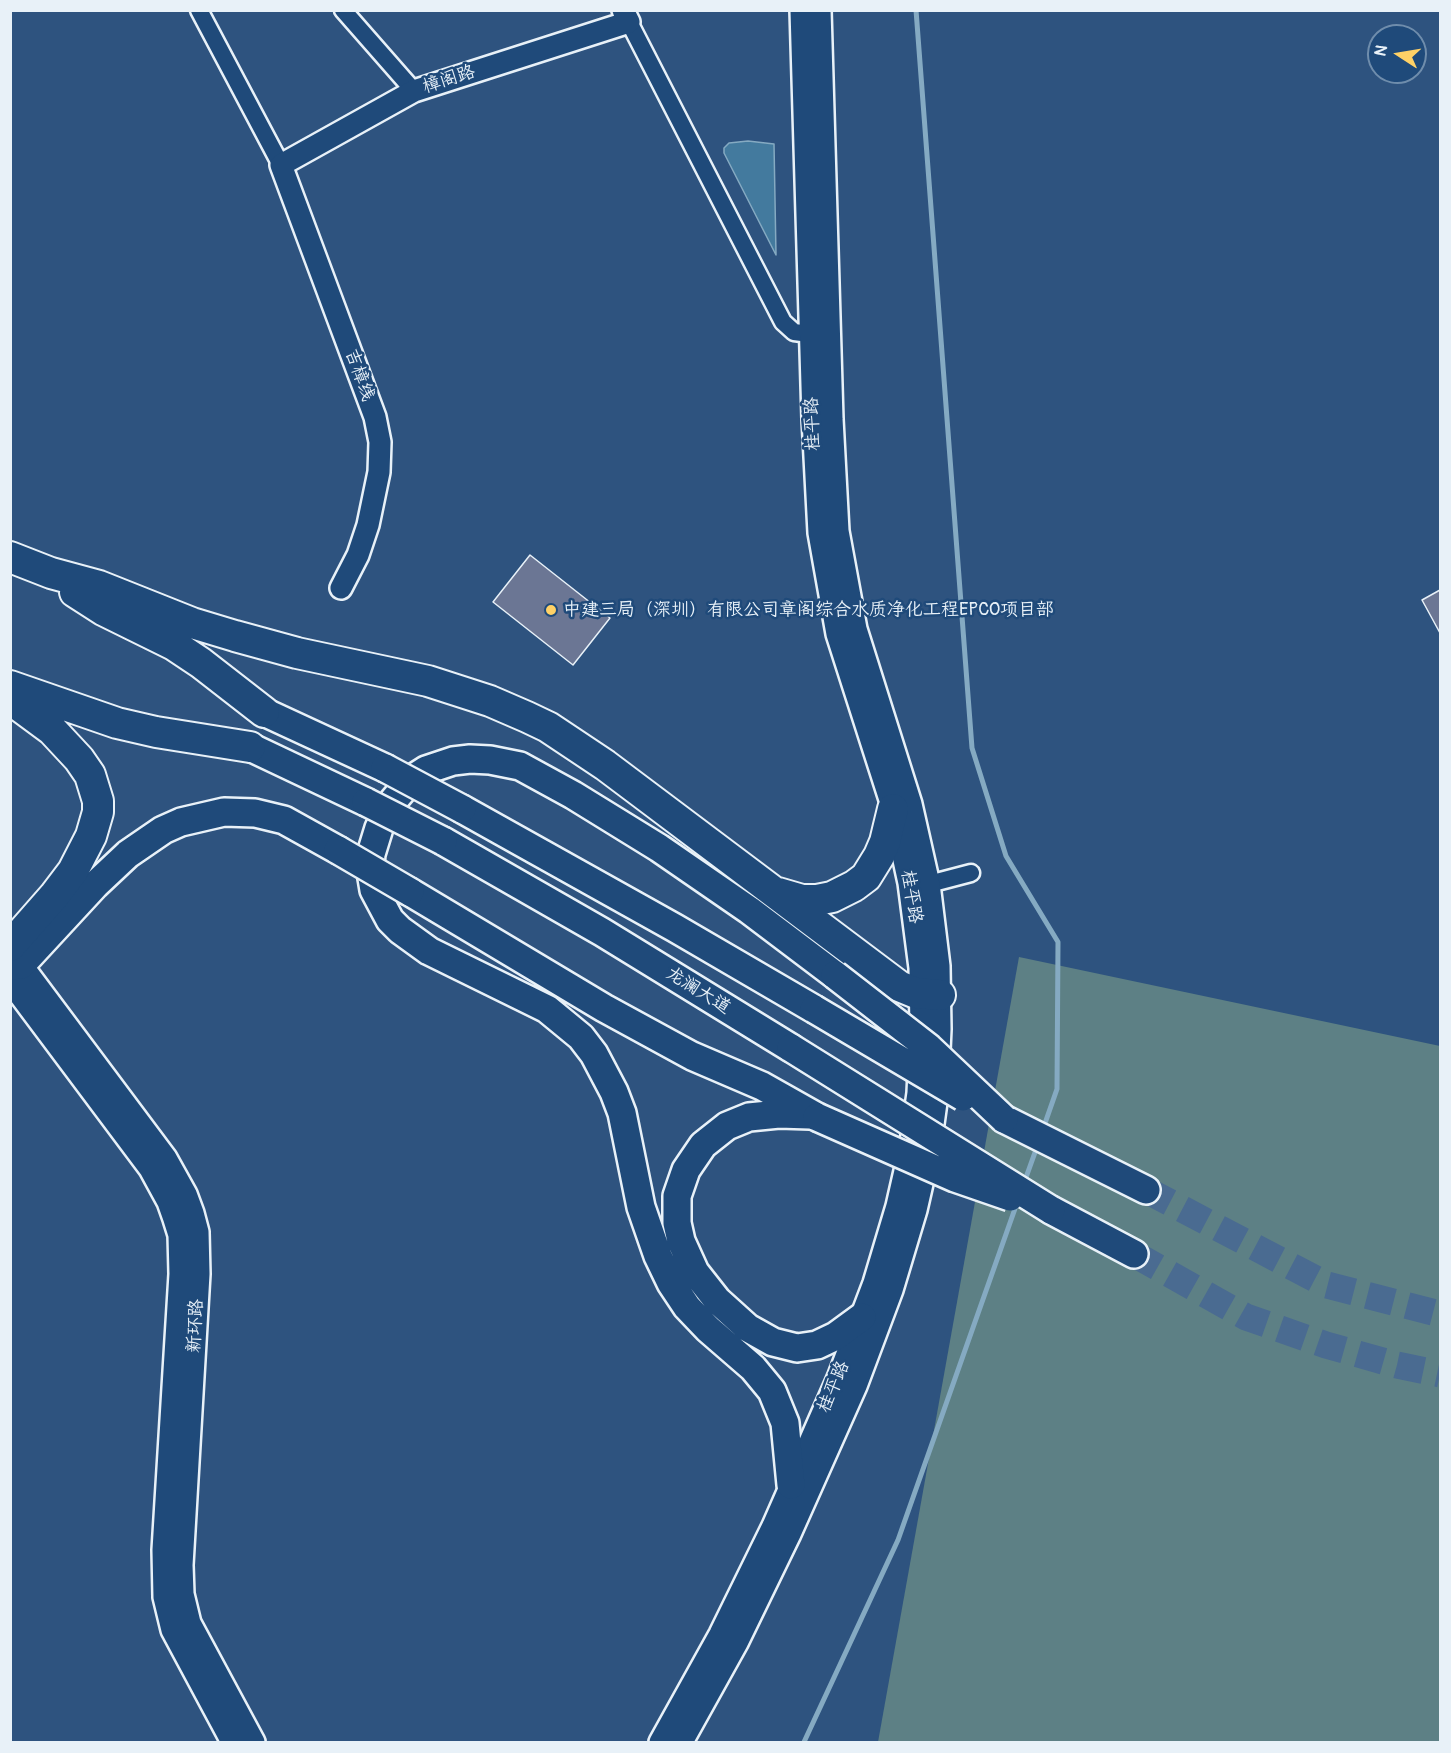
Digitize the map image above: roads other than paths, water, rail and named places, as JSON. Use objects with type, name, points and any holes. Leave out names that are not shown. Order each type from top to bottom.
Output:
[{"type":"highway","points":[[10,556],[84,590],[174,645],[264,712],[385,768],[462,809],[656,917],[1004,1119],[1146,1190]]},
{"type":"highway","points":[[84,590],[297,653],[428,681],[490,701],[548,727],[579,747],[899,986],[931,994]]},
{"type":"highway","points":[[10,686],[117,723],[156,732],[250,747]]},
{"type":"highway","points":[[10,699],[52,730],[79,759],[90,775],[98,801],[98,812],[92,836],[73,871],[54,896],[13,962]]},
{"type":"highway","name":"龙澜大道","points":[[250,747],[443,841],[612,938],[1052,1210],[1134,1254]]},
{"type":"highway","points":[[792,1485],[785,1424],[772,1391],[753,1368],[708,1329],[687,1307],[671,1283],[658,1256],[641,1207],[622,1113],[610,1082],[594,1054],[581,1037],[547,1009],[429,951],[400,930],[385,912],[374,890],[370,866],[379,828],[394,800],[412,779],[426,770],[453,761],[490,760],[520,766],[573,795],[658,848],[749,910],[928,1048],[1004,1119]]},
{"type":"highway","points":[[774,892],[810,900],[832,897],[854,886],[871,871],[879,856],[893,809]]},
{"type":"highway","points":[[13,962],[145,841],[181,822],[224,812],[255,813],[284,820],[338,850],[594,1002],[671,1045],[762,1086],[817,1117],[955,1178],[1052,1210]]},
{"type":"highway","points":[[817,1117],[794,1114],[759,1115],[733,1124],[715,1135],[693,1157],[681,1182],[676,1211],[679,1232],[695,1272],[708,1290],[738,1322],[762,1337],[789,1346],[811,1347],[836,1336],[862,1317]]},
{"type":"street","points":[[199,10],[281,165]]},
{"type":"street","points":[[343,10],[414,91]]},
{"type":"street","name":"桂平路","points":[[682,1743],[731,1653],[790,1534],[856,1386],[892,1290],[916,1210],[934,1124],[939,1062],[931,994],[905,860],[893,809],[837,634],[819,533],[814,468],[801,10]]},
{"type":"street","name":"桂平路","points":[[660,1743],[720,1634],[792,1485],[862,1317],[891,1229],[910,1149],[937,945],[929,884],[911,804],[856,629],[838,531],[820,10]]},
{"type":"street","points":[[626,16],[783,322],[794,333],[810,334]]},
{"type":"street","name":"樟阁路","points":[[281,165],[414,91],[626,16]]},
{"type":"street","name":"吉樟线","points":[[281,165],[375,417],[380,442],[380,472],[368,525],[358,555],[341,588]]},
{"type":"street","points":[[929,884],[971,873]]},
{"type":"street","name":"新环路","points":[[13,962],[150,1169],[164,1193],[174,1218],[178,1235],[180,1274],[163,1550],[164,1597],[172,1630],[232,1743]]},
{"type":"street","name":"新环路","points":[[13,962],[166,1158],[181,1184],[193,1213],[198,1232],[199,1274],[182,1558],[183,1594],[193,1629],[254,1743]]},
{"type":"water","points":[[748,141],[774,144],[776,255],[724,153],[724,148],[729,143]]},
{"type":"waterway","points":[[916,10],[972,748],[1006,856],[1058,942],[1057,1089],[1043,1129]]},
{"type":"waterway","points":[[1024,1183],[1038,1144]]},
{"type":"waterway","points":[[804,1742],[898,1540],[1017,1203]]},
{"type":"tunnel","points":[[1146,1190],[1327,1285],[1440,1314]]},
{"type":"tunnel","points":[[1134,1254],[1246,1317],[1326,1345],[1397,1365],[1440,1374]]},
{"type":"place","name":"中建三局（深圳）有限公司章阁综合水质净化工程EPCO项目部","points":[[551,610]]}]
